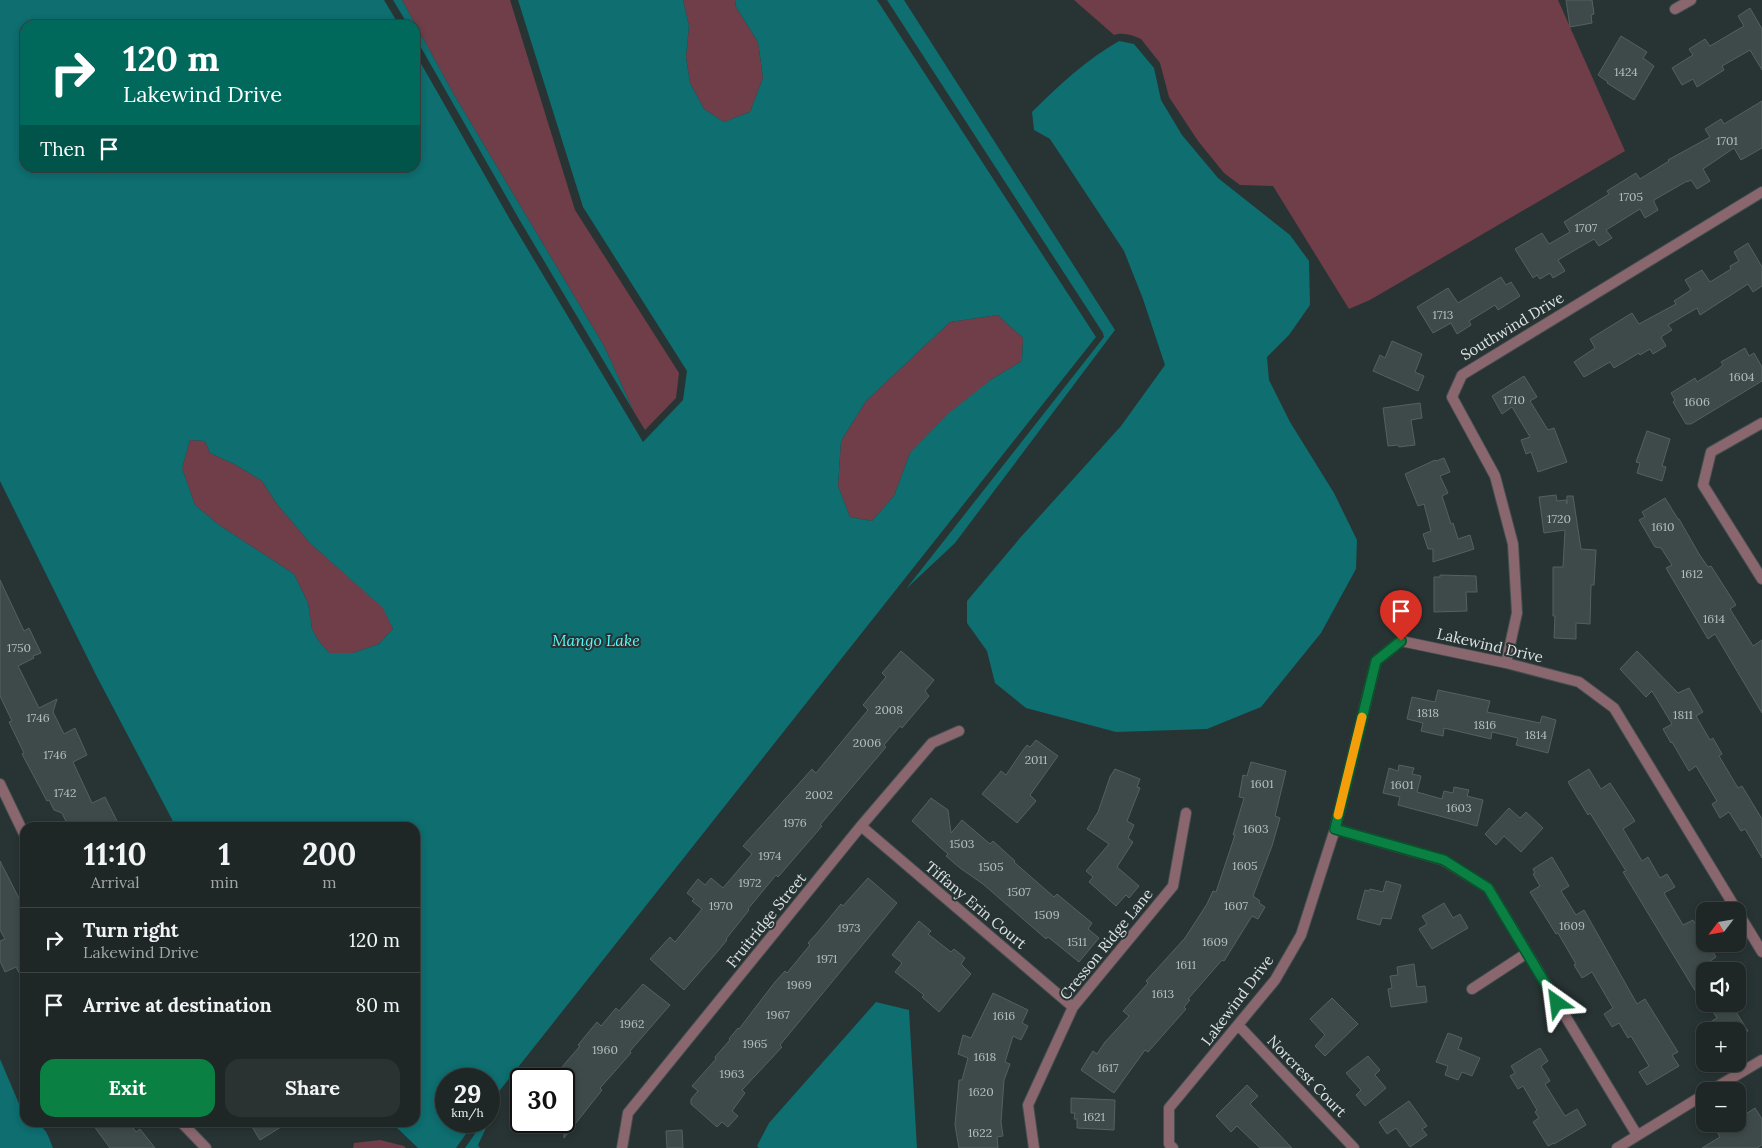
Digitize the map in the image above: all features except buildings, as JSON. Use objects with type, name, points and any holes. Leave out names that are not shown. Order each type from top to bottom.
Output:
[{"type":"street","points":[[1675,9],[1691,0]]},
{"type":"street","name":"Southwind Drive","points":[[1506,663],[1517,613],[1513,544],[1494,476],[1452,397],[1462,374],[1761,194]]},
{"type":"street","points":[[1762,423],[1711,452],[1703,486],[1762,579]]},
{"type":"street","name":"Lakewind Drive","points":[[1173,1148],[1169,1144],[1169,1108],[1239,1026],[1274,980],[1301,935],[1335,829],[1376,661],[1401,641],[1506,663],[1579,682],[1614,708],[1762,952]]},
{"type":"street","name":"Fruitridge Street","points":[[622,1148],[628,1113],[860,826],[932,743],[959,730]]},
{"type":"street","points":[[0,784],[20,826]]},
{"type":"street","name":"Cresson Ridge Lane","points":[[1034,1148],[1028,1105],[1073,1007],[1173,886],[1186,813]]},
{"type":"street","name":"Tiffany Erin Court","points":[[860,826],[1073,1007]]},
{"type":"street","points":[[1335,829],[1444,860],[1488,888],[1637,1135]]},
{"type":"street","points":[[1472,989],[1527,953]]},
{"type":"street","name":"Norcrest Court","points":[[1239,1026],[1354,1148]]},
{"type":"street","points":[[1725,1082],[1762,1060]]},
{"type":"street","points":[[1617,1148],[1696,1099]]},
{"type":"street","points":[[186,1127],[206,1148]]},
{"type":"shaded area","points":[[402,0],[510,0],[575,210],[679,373],[676,398],[645,430],[634,412],[604,346],[453,93],[420,33],[420,20],[413,20]]},
{"type":"shaded area","points":[[683,0],[735,0],[736,7],[758,42],[763,78],[750,112],[724,122],[704,109],[690,83],[686,57],[689,26]]},
{"type":"shaded area","points":[[1074,0],[1558,0],[1625,151],[1370,300],[1349,309],[1273,186],[1240,185],[1224,173],[1198,141],[1169,97],[1160,63],[1141,39],[1128,34],[1114,35]]},
{"type":"shaded area","points":[[998,315],[1023,338],[1022,361],[992,379],[910,453],[894,496],[872,521],[850,517],[838,486],[841,441],[866,401],[950,322]]},
{"type":"shaded area","points":[[190,440],[205,441],[210,453],[236,465],[262,481],[277,504],[310,543],[384,608],[393,629],[379,644],[353,653],[329,653],[312,629],[308,603],[294,574],[219,525],[195,505],[182,468]]},
{"type":"shaded area","points":[[380,1140],[406,1148],[353,1148],[354,1143]]},
{"type":"water","name":"Mango Lake","points":[[0,0],[384,0],[396,20],[20,20],[20,172],[420,172],[420,62],[512,223],[643,442],[683,400],[687,371],[583,207],[518,0],[683,0],[689,26],[686,57],[690,83],[704,109],[724,122],[750,112],[763,78],[758,42],[736,7],[735,0],[877,0],[1096,337],[517,1068],[510,1068],[510,1077],[500,1090],[500,1068],[435,1068],[435,1133],[467,1133],[456,1148],[418,1148],[396,1127],[420,1127],[420,822],[173,822],[96,675],[0,481]],"holes":[[[998,315],[1023,338],[1022,361],[992,379],[949,413],[910,453],[894,496],[872,521],[850,517],[838,486],[841,441],[866,401],[950,322]],[[190,440],[205,441],[210,453],[236,465],[262,481],[277,504],[310,543],[383,608],[393,629],[379,644],[353,653],[329,653],[312,629],[308,603],[294,574],[219,525],[195,505],[182,468]]]},
{"type":"water","points":[[393,0],[402,0],[413,20],[405,20]]},
{"type":"water","points":[[887,0],[904,0],[1115,330],[955,543],[906,589],[1104,337]]},
{"type":"water","points":[[420,33],[453,93],[604,346],[634,412],[519,219],[420,46]]},
{"type":"water","points":[[1119,41],[1134,44],[1154,68],[1161,100],[1182,135],[1218,178],[1290,235],[1309,261],[1310,305],[1289,335],[1267,357],[1269,380],[1290,422],[1334,493],[1357,540],[1356,569],[1321,633],[1261,707],[1207,729],[1116,732],[1026,708],[995,683],[987,651],[967,623],[967,601],[1020,538],[1121,426],[1165,365],[1143,299],[1124,251],[1050,139],[1034,130],[1032,112],[1052,92],[1095,56]]},
{"type":"water","points":[[876,1002],[909,1010],[917,1148],[759,1148],[757,1146],[769,1123]]},
{"type":"water","points":[[0,1059],[20,1106],[20,1127],[42,1127],[49,1137],[53,1148],[0,1148]]},
{"type":"water","points":[[476,1133],[484,1133],[478,1145],[480,1148],[465,1148]]},
{"type":"slow traffic","points":[[1338,815],[1362,717]]},
{"type":"route","points":[[1401,641],[1376,661],[1335,829],[1444,860],[1488,888],[1557,1003]]}]
